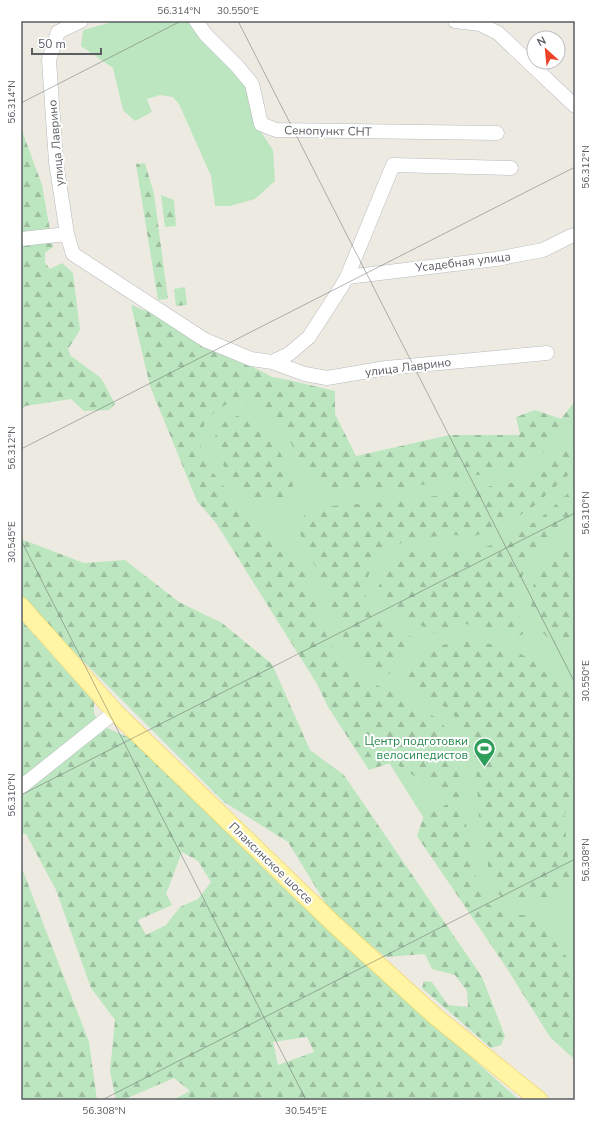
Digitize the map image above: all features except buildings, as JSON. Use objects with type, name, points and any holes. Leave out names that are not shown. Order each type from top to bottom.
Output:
[{"type":"main road","name":"Плаксинское шоссе","points":[[21,606],[115,712],[335,925],[436,1017],[539,1100]]},
{"type":"street","points":[[57,27],[81,21]]},
{"type":"street","name":"Сенопункт СНТ","points":[[196,21],[206,35],[237,66],[252,84],[261,124],[276,130],[497,133]]},
{"type":"street","points":[[456,21],[480,24],[498,33],[575,106]]},
{"type":"street","name":"улица Лаврино","points":[[57,27],[49,60],[56,162],[67,234],[73,254],[205,340],[251,359],[272,362],[305,374],[327,378],[386,368],[547,353]]},
{"type":"street","points":[[272,362],[289,354],[309,337],[347,277],[393,166],[511,168]]},
{"type":"street","points":[[21,239],[67,234]]},
{"type":"street","name":"Усадебная улица","points":[[347,277],[496,259],[543,250],[575,235]]},
{"type":"street","points":[[21,788],[115,712]]},
{"type":"green space","points":[[116,21],[192,21],[249,85],[257,126],[273,150],[275,181],[255,199],[230,206],[215,206],[211,176],[179,104],[173,97],[160,95],[147,99],[152,112],[135,121],[123,110],[113,68],[81,46],[83,30]]},
{"type":"green space","points":[[21,128],[42,185],[53,247],[45,253],[45,263],[50,269],[62,263],[73,273],[80,330],[68,349],[71,356],[101,378],[115,404],[109,410],[84,411],[71,399],[25,406],[21,411]]},
{"type":"green space","points":[[145,163],[154,194],[168,299],[158,300],[136,164]]},
{"type":"green space","points":[[161,195],[174,200],[176,226],[165,227]]},
{"type":"green space","points":[[185,287],[187,305],[176,306],[174,289]]},
{"type":"green space","points":[[131,305],[156,315],[272,377],[335,391],[335,414],[356,456],[450,435],[520,435],[516,417],[535,410],[561,419],[575,401],[575,419],[543,453],[511,469],[410,487],[340,491],[324,485],[304,467],[282,427],[266,410],[245,401],[231,402],[218,409],[205,421],[200,444],[207,465],[231,496],[293,553],[308,581],[326,634],[341,662],[356,675],[410,701],[441,721],[450,736],[462,771],[465,819],[479,892],[485,902],[503,914],[538,916],[553,940],[575,967],[575,1060],[550,1037],[506,967],[417,836],[423,818],[449,803],[443,795],[393,762],[369,770],[328,707],[317,684],[216,523],[197,501],[150,386]]},
{"type":"green space","name":"Центр подготовки велосипедистов","points":[[242,389],[308,409],[340,476],[522,453],[575,408],[575,1059],[182,433]]},
{"type":"green space","points":[[243,415],[258,422],[270,435],[293,476],[293,486],[286,496],[272,501],[256,500],[232,476],[218,456],[215,445],[216,435],[221,426],[231,418]]},
{"type":"green space","points":[[575,439],[575,469],[534,506],[502,527],[475,536],[452,535],[407,539],[377,559],[363,586],[370,609],[386,623],[422,643],[410,651],[388,675],[364,663],[352,653],[339,629],[320,575],[304,545],[300,533],[301,522],[305,514],[317,507],[412,500],[515,482],[552,464]]},
{"type":"green space","points":[[575,487],[575,517],[555,532],[524,572],[516,592],[520,623],[525,633],[519,636],[462,623],[435,633],[394,611],[382,601],[378,588],[388,568],[412,552],[452,549],[477,550],[508,539],[542,517]]},
{"type":"green space","points":[[575,535],[575,643],[560,645],[547,638],[533,618],[530,594],[536,579],[565,542]]},
{"type":"green space","points":[[21,539],[84,563],[125,560],[179,602],[222,623],[272,664],[310,750],[344,775],[482,977],[505,1036],[501,1045],[491,1048],[422,988],[424,981],[432,982],[448,1005],[468,1007],[467,991],[455,975],[432,969],[425,954],[385,957],[331,912],[288,842],[224,802],[30,608],[21,594]]},
{"type":"green space","points":[[21,620],[94,702],[94,714],[103,726],[134,740],[294,898],[519,1100],[173,1100],[190,1091],[174,1078],[123,1100],[116,1100],[110,1071],[115,1020],[91,988],[56,890],[26,834],[21,833]],"holes":[[[182,852],[198,861],[211,882],[198,899],[180,907],[166,925],[146,935],[138,920],[172,905],[166,894]],[[307,1037],[314,1052],[278,1065],[273,1042]]]},
{"type":"green space","points":[[463,638],[513,649],[537,664],[575,695],[575,800],[564,815],[570,879],[566,889],[560,897],[549,902],[507,900],[495,892],[492,887],[479,817],[476,769],[463,730],[451,711],[417,689],[401,681],[438,647]]},
{"type":"green space","points":[[575,657],[575,677],[556,661],[557,659]]},
{"type":"green space","points":[[21,866],[89,1042],[97,1100],[21,1100]]},
{"type":"place","name":"Центр подготовки велосипедистов","points":[[484,768]]}]
